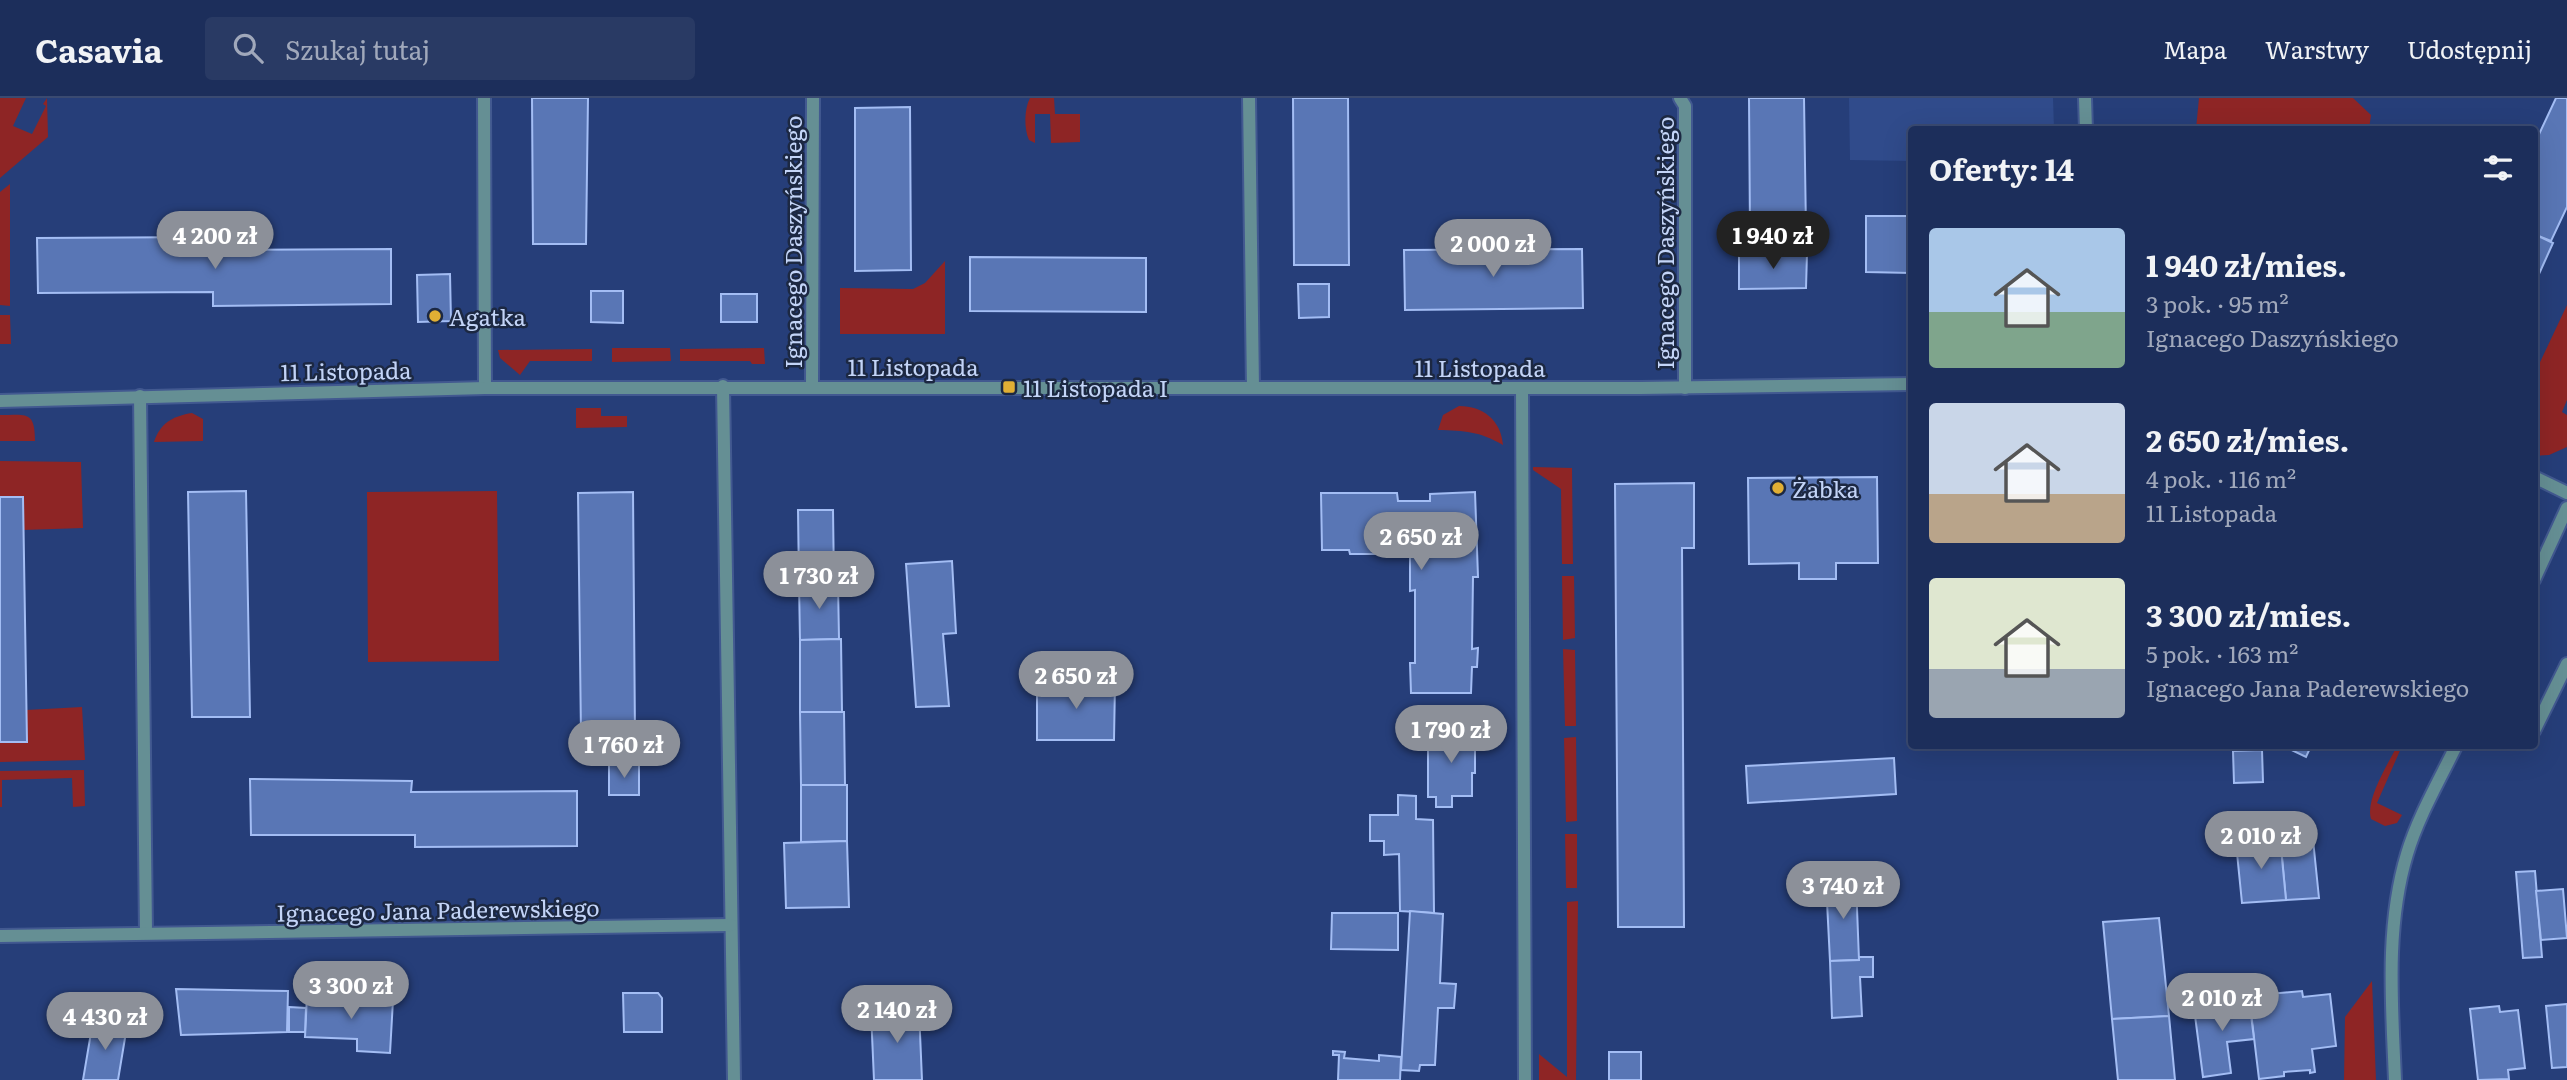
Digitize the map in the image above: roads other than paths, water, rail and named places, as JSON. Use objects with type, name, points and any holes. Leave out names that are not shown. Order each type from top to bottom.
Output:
[{"type":"street","points":[[485,98],[485,388]]},
{"type":"street","name":"Ignacego Daszyńskiego","points":[[813,98],[813,386]]},
{"type":"street","points":[[1249,98],[1253,388]]},
{"type":"street","name":"Ignacego Daszyńskiego","points":[[1680,98],[1685,106],[1685,388]]},
{"type":"street","points":[[2085,98],[2085,126]]},
{"type":"street","name":"11 Listopada","points":[[0,401],[485,388],[1685,388],[1908,384]]},
{"type":"street","points":[[723,386],[734,1080]]},
{"type":"street","points":[[1522,388],[1525,1080]]},
{"type":"street","points":[[140,396],[146,933]]},
{"type":"street","points":[[2538,479],[2567,493]]},
{"type":"street","points":[[2538,571],[2567,508]]},
{"type":"street","points":[[2538,723],[2567,664]]},
{"type":"street","points":[[2395,1080],[2391,970],[2402,874],[2418,826],[2455,749]]},
{"type":"street","name":"Ignacego Jana Paderewskiego","points":[[0,936],[732,925]]},
{"type":"place","name":"Agatka","points":[[435,316]]},
{"type":"place","name":"11 Listopada I","points":[[1009,387]]},
{"type":"place","name":"Żabka","points":[[1778,488]]}]
